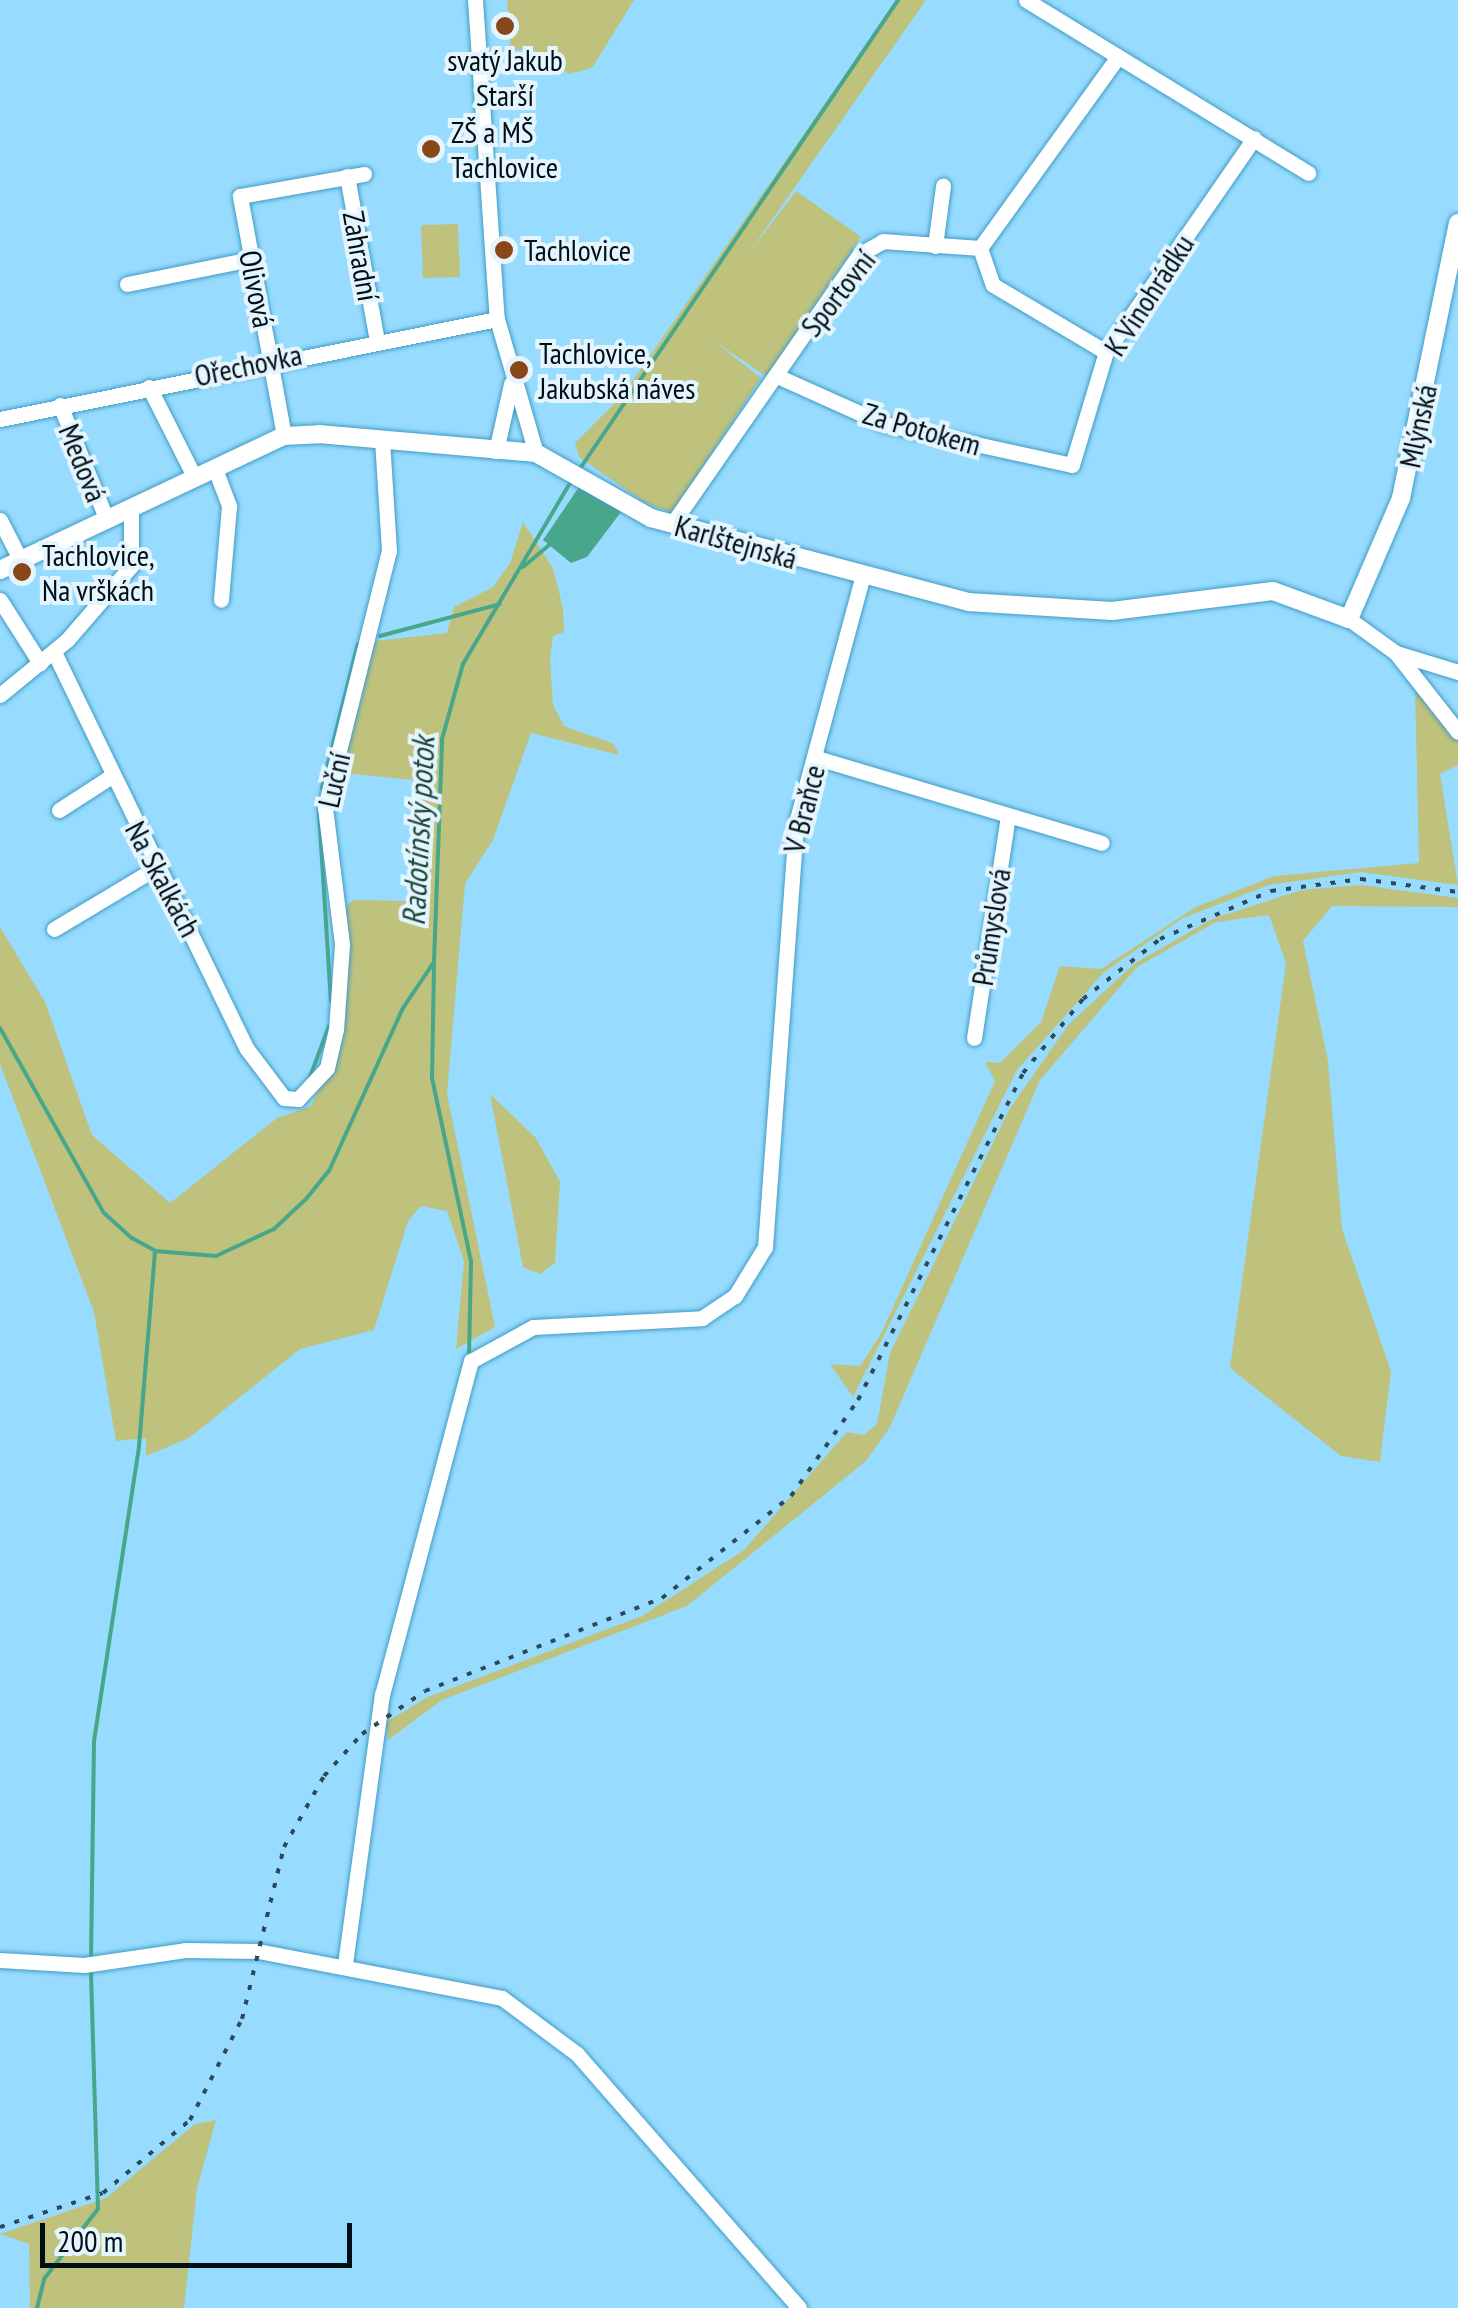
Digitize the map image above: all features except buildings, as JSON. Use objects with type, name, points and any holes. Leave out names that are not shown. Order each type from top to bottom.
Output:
[{"type":"main road","name":"Mlýnská","points":[[1349,619],[1401,498],[1458,223]]},
{"type":"main road","name":"Karlštejnská","points":[[0,570],[284,436],[382,439],[536,453],[578,471],[672,524],[862,578],[1034,612],[1273,591],[1349,619]]},
{"type":"street","points":[[476,0],[496,319],[511,384],[536,453]]},
{"type":"street","points":[[1026,0],[1308,173]]},
{"type":"street","points":[[1106,352],[993,286],[980,248],[1118,57]]},
{"type":"street","name":"K Vinohrádku","points":[[1072,465],[1106,352],[1254,138]]},
{"type":"street","name":"Olivová","points":[[284,436],[240,200],[254,190],[355,175]]},
{"type":"street","name":"Zahradní","points":[[355,175],[376,336]]},
{"type":"street","points":[[934,246],[944,186]]},
{"type":"street","name":"Sportovní","points":[[672,524],[860,254],[883,240],[980,248]]},
{"type":"street","points":[[126,284],[251,259]]},
{"type":"street","name":"Ořechovka","points":[[0,419],[376,336],[496,319]]},
{"type":"street","name":"Za Potokem","points":[[777,376],[884,424],[1072,465]]},
{"type":"street","points":[[496,451],[511,384]]},
{"type":"street","points":[[149,386],[195,478]]},
{"type":"street","name":"Medová","points":[[60,406],[107,520]]},
{"type":"street","name":"Luční","points":[[284,1098],[316,1087],[336,1030],[342,944],[325,807],[390,551],[382,439]]},
{"type":"street","points":[[215,468],[229,506],[221,600]]},
{"type":"street","points":[[0,695],[54,652],[131,566],[131,509]]},
{"type":"street","points":[[0,520],[21,561]]},
{"type":"street","name":"V Braňce","points":[[345,1964],[382,1695],[459,1384],[483,1348],[533,1326],[581,1318],[676,1324],[735,1296],[771,1226],[789,868],[862,578]]},
{"type":"street","points":[[0,600],[40,663]]},
{"type":"street","name":"Karlštejnská","points":[[1349,619],[1396,653],[1458,732]]},
{"type":"street","name":"Na Skalkách","points":[[54,652],[110,777],[247,1050],[284,1098]]},
{"type":"street","points":[[1396,653],[1458,672]]},
{"type":"street","points":[[816,758],[1102,843]]},
{"type":"street","points":[[59,810],[110,777]]},
{"type":"street","name":"Průmyslová","points":[[974,1038],[1008,816]]},
{"type":"street","points":[[54,928],[156,868]]},
{"type":"street","points":[[0,1960],[92,1965],[231,1950],[345,1964],[479,1991],[542,2022],[799,2308]]},
{"type":"shaded area","points":[[507,0],[634,0],[592,68],[569,74],[532,49],[511,50]]},
{"type":"shaded area","points":[[897,0],[926,0],[748,254],[796,191],[861,237],[766,376],[714,341],[761,378],[672,513],[644,502],[579,457],[575,443],[622,396]]},
{"type":"shaded area","points":[[458,224],[460,277],[423,278],[421,225]]},
{"type":"shaded area","points":[[581,484],[621,512],[587,557],[571,563],[543,540]]},
{"type":"shaded area","points":[[523,522],[553,568],[563,608],[564,632],[553,636],[550,658],[553,705],[564,726],[614,744],[619,755],[531,733],[493,840],[465,884],[447,1094],[495,1327],[456,1349],[464,1261],[447,1211],[421,1206],[408,1221],[374,1330],[300,1349],[189,1438],[146,1456],[146,1438],[116,1441],[94,1312],[0,1064],[0,927],[45,1002],[92,1135],[170,1203],[277,1118],[311,1106],[340,1043],[340,910],[354,900],[408,901],[428,919],[422,781],[336,772],[375,641],[447,633],[454,607],[493,587],[510,563]]},
{"type":"shaded area","points":[[1415,684],[1458,742],[1458,765],[1440,774],[1458,885],[1361,872],[1269,885],[1183,918],[1104,972],[1017,1070],[853,1397],[830,1364],[860,1366],[881,1334],[995,1081],[985,1062],[1000,1063],[1041,1022],[1060,966],[1101,969],[1196,907],[1274,876],[1419,863]]},
{"type":"shaded area","points":[[1361,885],[1458,898],[1458,907],[1332,906],[1303,941],[1328,1061],[1342,1229],[1391,1371],[1380,1462],[1341,1456],[1230,1368],[1286,963],[1269,915],[1216,922],[1137,967],[1040,1080],[890,1427],[866,1461],[687,1606],[442,1700],[388,1740],[386,1722],[428,1697],[642,1616],[744,1550],[847,1432],[864,1435],[877,1424],[890,1353],[1010,1108],[1069,1024],[1134,964],[1212,919],[1302,890]]},
{"type":"shaded area","points":[[490,1094],[536,1138],[560,1182],[555,1263],[540,1274],[523,1267]]},
{"type":"shaded area","points":[[216,2120],[197,2188],[184,2308],[30,2308],[29,2244],[0,2234],[106,2198],[195,2124]]},
{"type":"waterway","name":"Radotínský potok","points":[[579,470],[898,0]]},
{"type":"waterway","name":"Radotínský potok","points":[[0,1028],[104,1213],[132,1238],[155,1251],[216,1256],[274,1229],[306,1199],[329,1171],[403,1008],[434,962],[442,739],[463,664],[573,478]]},
{"type":"waterway","points":[[523,567],[550,544]]},
{"type":"waterway","points":[[380,636],[500,604]]},
{"type":"waterway","points":[[322,788],[358,644]]},
{"type":"waterway","points":[[319,812],[331,1001]]},
{"type":"waterway","points":[[434,965],[432,1078],[471,1261],[469,1356]]},
{"type":"waterway","points":[[310,1077],[329,1026]]},
{"type":"waterway","points":[[91,1958],[94,1741],[139,1446],[155,1252]]},
{"type":"waterway","points":[[37,2308],[44,2279],[98,2209],[91,1967]]},
{"type":"railway","points":[[0,2227],[103,2193],[190,2120],[242,2019],[284,1847],[324,1776],[362,1734],[425,1691],[662,1598],[791,1496],[858,1400],[1023,1073],[1083,999],[1160,939],[1271,891],[1361,879],[1458,892]]},
{"type":"place","name":"svatý Jakub Starší","points":[[505,26]]},
{"type":"place","name":"ZŠ a MŠ Tachlovice","points":[[431,149]]},
{"type":"place","name":"Tachlovice","points":[[504,250]]},
{"type":"place","name":"Tachlovice, Jakubská náves","points":[[519,370]]},
{"type":"place","name":"Tachlovice, Na vrškách","points":[[22,572]]}]
